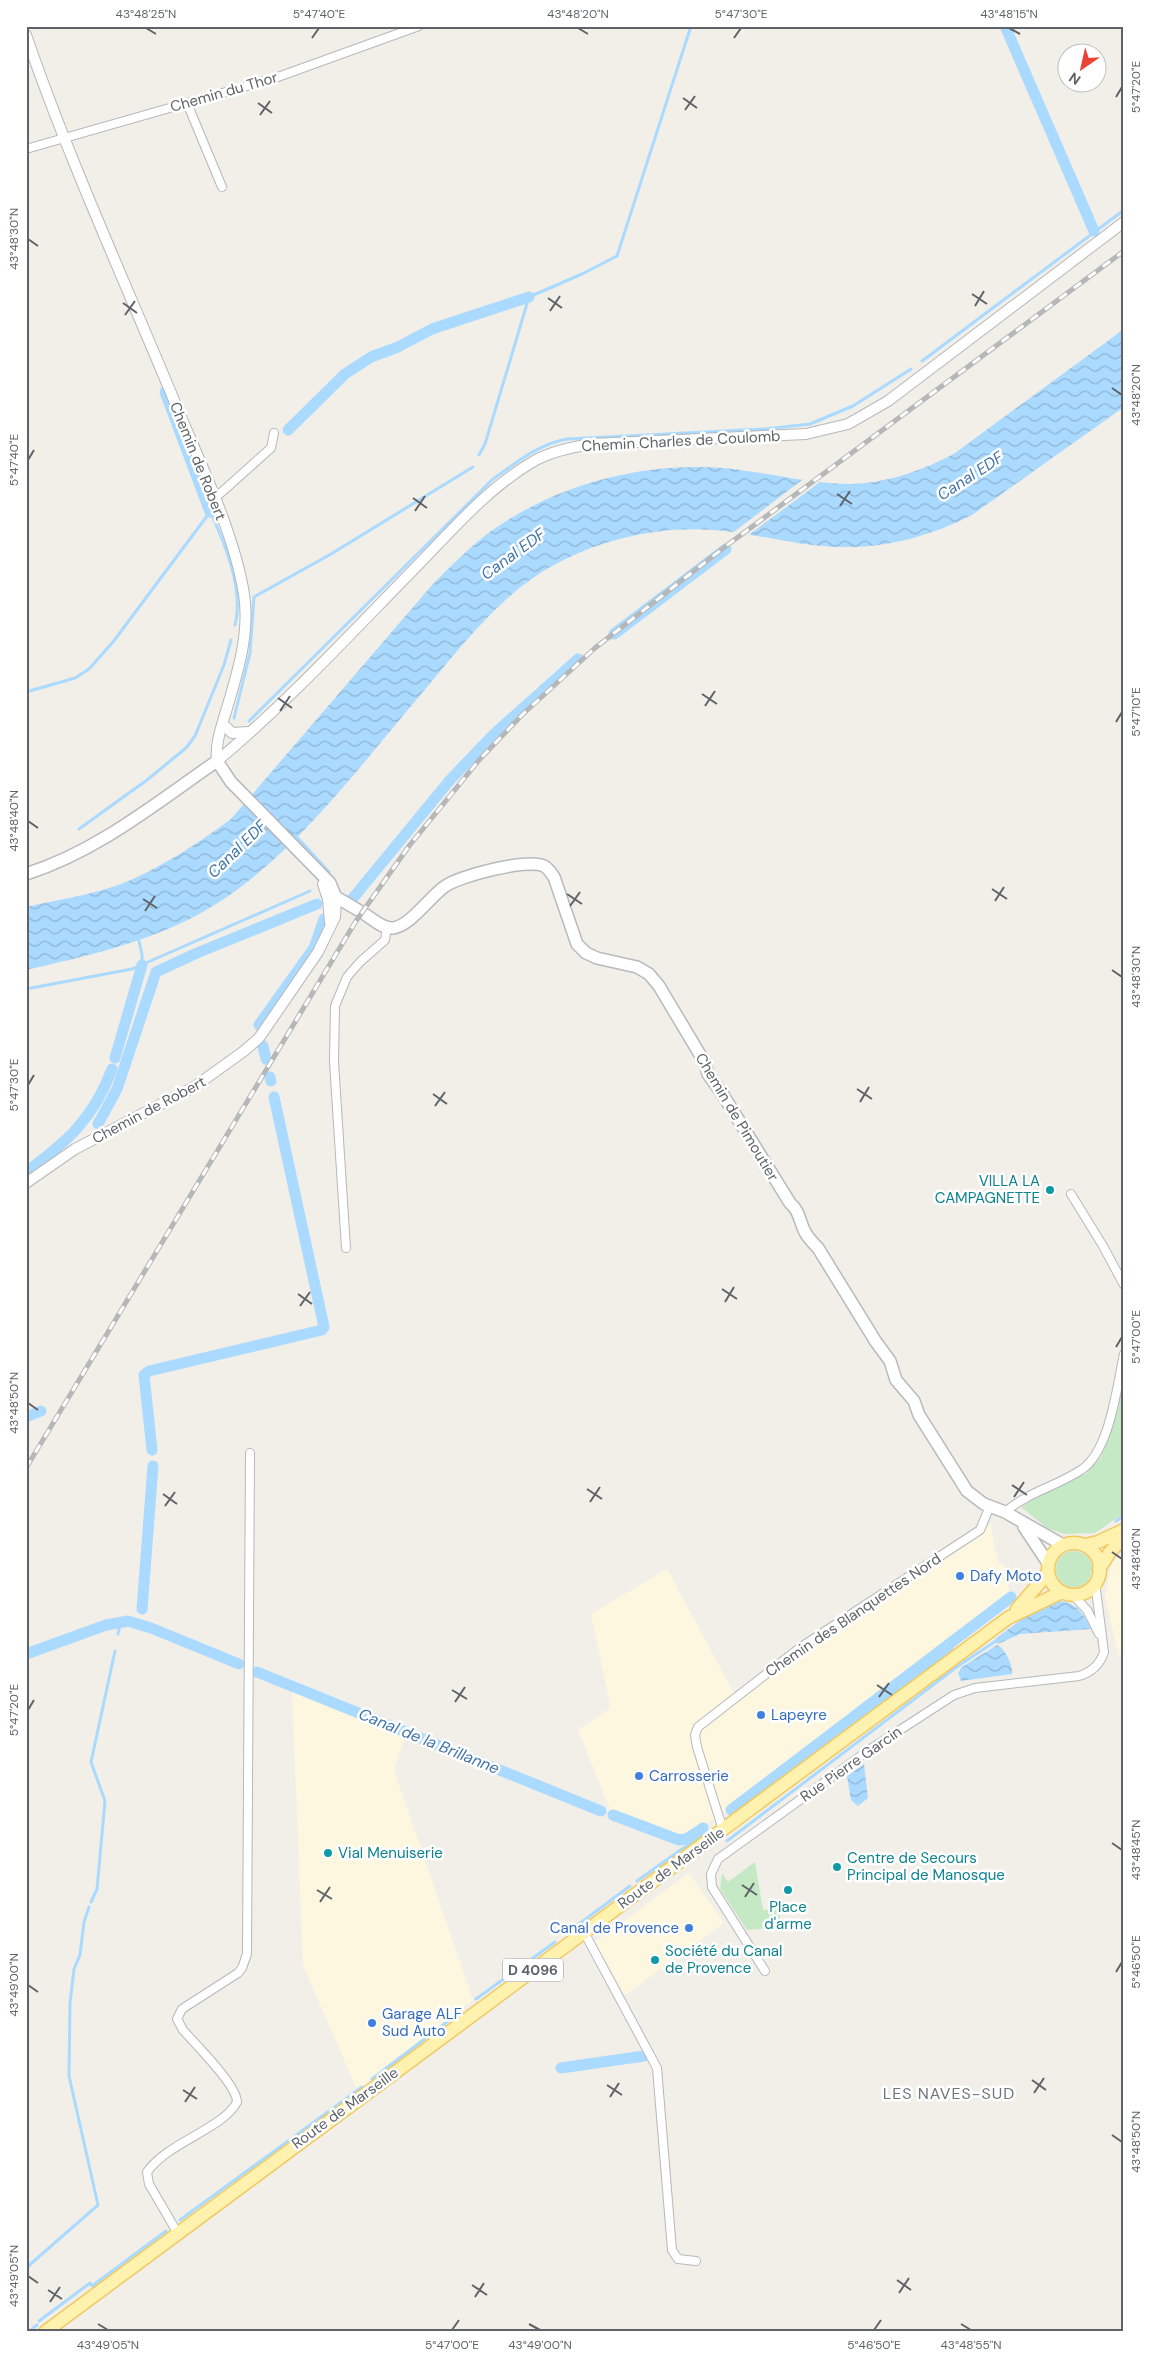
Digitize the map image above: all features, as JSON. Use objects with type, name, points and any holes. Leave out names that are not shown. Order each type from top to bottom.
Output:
[{"type":"main road","points":[[26,874],[42,869],[114,833],[217,761],[231,782],[334,888],[333,901]]},
{"type":"main road","name":"Chemin de Pimoutier","points":[[387,927],[404,924],[444,887],[458,878],[487,870],[538,865],[549,870],[554,878],[572,933],[581,949],[597,958],[644,971],[659,986],[705,1063],[708,1074],[728,1101],[790,1203],[801,1217],[803,1230],[818,1248],[876,1342],[890,1361],[893,1376],[914,1401],[919,1415],[952,1470],[972,1496],[1005,1512],[1019,1522],[1063,1545]]},
{"type":"main road","points":[[316,870],[323,884],[330,890],[333,901]]},
{"type":"main road","points":[[333,901],[362,913],[387,927]]},
{"type":"main road","name":"Chemin de Pimoutier","points":[[1019,1522],[1048,1568]]},
{"type":"main road","points":[[1124,1530],[1098,1542],[1085,1545],[1074,1543],[1063,1545],[1055,1551],[1048,1568],[1052,1583],[1067,1593],[1088,1590],[1095,1582],[1099,1569],[1110,1552],[1124,1537]]},
{"type":"main road","points":[[1085,1545],[1096,1556],[1099,1569]]},
{"type":"main road","name":"Route de Marseille","points":[[45,2332],[177,2232],[1008,1618],[1025,1601],[1048,1568]]},
{"type":"main road","name":"Route de Marseille","points":[[1008,1618],[1067,1593]]},
{"type":"street","name":"Chemin du Thor","points":[[26,149],[323,62],[418,26]]},
{"type":"street","name":"Chemin de Robert","points":[[26,35],[65,137],[214,499],[240,576],[245,616],[242,654],[216,748],[217,761]]},
{"type":"street","points":[[187,103],[222,187]]},
{"type":"street","name":"Chemin Charles de Coulomb","points":[[217,761],[251,731],[486,496],[513,474],[533,462],[562,449],[592,444],[795,435],[848,424],[888,401],[1124,222]]},
{"type":"street","points":[[214,499],[271,448],[274,432]]},
{"type":"street","points":[[223,724],[232,733],[251,731]]},
{"type":"street","name":"Chemin de Robert","points":[[26,1183],[75,1149],[194,1087],[259,1038],[305,974],[330,928],[335,917],[333,901]]},
{"type":"street","points":[[346,1248],[334,1062],[335,1013],[338,996],[348,977],[360,962],[385,940],[387,927]]},
{"type":"street","points":[[1071,1194],[1124,1285]]},
{"type":"street","points":[[1005,1512],[1022,1498],[1082,1470],[1093,1459],[1106,1428],[1124,1354]]},
{"type":"street","points":[[177,2232],[149,2184],[147,2172],[159,2157],[221,2118],[237,2102],[236,2095],[229,2085],[183,2030],[177,2019],[182,2009],[238,1973],[247,1954],[250,1453]]},
{"type":"street","name":"Chemin des Blanquettes Nord","points":[[723,1830],[697,1747],[695,1735],[698,1727],[801,1647],[980,1530],[990,1506]]},
{"type":"street","points":[[1095,1582],[1104,1647]]},
{"type":"street","points":[[1067,1593],[1091,1617],[1104,1647]]},
{"type":"street","name":"Rue Pierre Garcin","points":[[765,1971],[712,1887],[711,1874],[721,1856],[869,1750],[947,1698],[968,1689],[1084,1674],[1097,1665],[1103,1656],[1104,1647]]},
{"type":"street","points":[[584,1932],[657,2068],[672,2250],[678,2258],[696,2261]]},
{"type":"shaded area","points":[[991,1524],[994,1546],[999,1563],[1004,1564],[1010,1595],[730,1808],[683,1839],[610,1810],[578,1730],[609,1709],[610,1705],[591,1614],[667,1569],[737,1699],[822,1637],[920,1574]]},
{"type":"shaded area","points":[[1124,1550],[1124,1654],[1118,1655],[1105,1596],[1112,1562]]},
{"type":"shaded area","points":[[292,1690],[405,1736],[394,1770],[473,2000],[357,2090],[303,1965]]},
{"type":"shaded area","points":[[689,1873],[724,1923],[625,1995],[595,1942]]},
{"type":"green space","points":[[1124,1372],[1124,1513],[1095,1533],[1064,1534],[1047,1528],[1021,1507],[1035,1497],[1087,1473],[1101,1457],[1107,1443]]},
{"type":"green space","points":[[1074,1551],[1081,1552],[1087,1556],[1091,1562],[1091,1576],[1087,1582],[1081,1586],[1074,1587],[1067,1586],[1061,1582],[1057,1576],[1056,1569],[1057,1562],[1061,1556],[1067,1552]]},
{"type":"green space","points":[[755,1862],[763,1910],[779,1908],[781,1927],[747,1930],[720,1889],[722,1873],[728,1882]]},
{"type":"water","name":"Canal EDF","points":[[1124,329],[1124,407],[972,515],[942,529],[910,539],[860,547],[829,547],[732,532],[686,529],[640,534],[618,539],[574,555],[534,577],[499,606],[467,640],[320,813],[264,869],[233,893],[201,913],[138,941],[94,954],[26,970],[26,907],[94,892],[133,879],[184,852],[231,819],[432,585],[482,538],[525,510],[579,486],[607,478],[665,468],[723,468],[819,482],[851,484],[892,478],[931,465],[955,453]]},
{"type":"water","points":[[1058,1601],[1075,1606],[1091,1629],[1020,1634],[998,1644],[995,1639],[1030,1613]]},
{"type":"water","points":[[997,1645],[1008,1658],[1012,1674],[961,1681],[958,1673],[962,1667]]},
{"type":"water","points":[[864,1764],[868,1798],[858,1806],[851,1800],[847,1776]]},
{"type":"pier","points":[[806,477],[824,479],[746,537],[731,534]]},
{"type":"waterway","points":[[479,455],[485,444],[529,297],[582,274],[617,256],[691,26]]},
{"type":"waterway","points":[[1005,26],[1094,231]]},
{"type":"waterway","points":[[922,361],[1124,210]]},
{"type":"waterway","points":[[288,430],[345,374],[371,357],[398,347],[432,329],[529,297]]},
{"type":"waterway","points":[[249,721],[492,480],[538,449],[568,439],[765,429],[810,424],[853,406],[911,369]]},
{"type":"waterway","points":[[165,392],[210,512]]},
{"type":"waterway","points":[[234,718],[250,653],[254,597],[331,554],[473,467]]},
{"type":"waterway","points":[[26,692],[75,678],[89,669],[113,642],[210,512]]},
{"type":"waterway","points":[[211,513],[232,567],[237,597],[235,625]]},
{"type":"waterway","points":[[614,634],[726,549]]},
{"type":"waterway","points":[[79,829],[147,780],[186,748],[195,736],[224,665],[231,640]]},
{"type":"waterway","points":[[353,898],[450,780],[494,734],[578,659]]},
{"type":"waterway","points":[[295,835],[329,872]]},
{"type":"waterway","points":[[26,989],[132,969],[310,891]]},
{"type":"waterway","points":[[98,1124],[117,1089],[156,972],[197,953],[317,904]]},
{"type":"waterway","points":[[259,1025],[314,948],[324,919]]},
{"type":"waterway","points":[[139,941],[142,965]]},
{"type":"waterway","points":[[115,1058],[142,965]]},
{"type":"waterway","points":[[263,1046],[266,1059]]},
{"type":"waterway","points":[[26,1172],[78,1128],[97,1102],[112,1069]]},
{"type":"waterway","points":[[270,1077],[271,1081]]},
{"type":"waterway","points":[[152,1450],[144,1375],[149,1371],[322,1330],[324,1327],[274,1097]]},
{"type":"waterway","points":[[26,1417],[41,1411]]},
{"type":"waterway","points":[[142,1609],[153,1466]]},
{"type":"waterway","points":[[1116,1521],[1124,1515]]},
{"type":"waterway","name":"Canal de la Brillanne","points":[[731,1810],[1011,1597]]},
{"type":"waterway","points":[[118,1634],[121,1621]]},
{"type":"waterway","name":"Canal de la Brillanne","points":[[26,1654],[106,1625],[128,1621],[151,1628],[239,1664]]},
{"type":"waterway","points":[[727,1841],[958,1666],[999,1639]]},
{"type":"waterway","points":[[735,1810],[952,1649],[950,1643]]},
{"type":"waterway","points":[[91,1902],[97,1889],[105,1801],[91,1762],[115,1651]]},
{"type":"waterway","name":"Canal de la Brillanne","points":[[257,1672],[601,1811]]},
{"type":"waterway","name":"Canal de la Brillanne","points":[[613,1815],[679,1840],[686,1839],[703,1828]]},
{"type":"waterway","points":[[637,1881],[703,1834]]},
{"type":"waterway","points":[[575,1927],[630,1886]]},
{"type":"waterway","points":[[26,2268],[98,2205],[69,2076],[70,2003],[74,1969],[80,1955],[84,1922],[89,1907]]},
{"type":"waterway","points":[[476,1999],[555,1942]]},
{"type":"waterway","points":[[372,2079],[456,2015]]},
{"type":"waterway","points":[[561,2068],[644,2056]]},
{"type":"waterway","points":[[180,2220],[362,2087]]},
{"type":"waterway","points":[[39,2321],[90,2283],[92,2286],[166,2231]]},
{"type":"waterway","points":[[28,2332],[37,2325]]},
{"type":"railway","points":[[26,1468],[356,921],[409,846],[480,759],[523,714],[595,648],[726,546],[1124,251]]},
{"type":"place","name":"VILLA LA CAMPAGNETTE","points":[[1050,1190]]},
{"type":"place","name":"Dafy Moto","points":[[960,1576]]},
{"type":"place","name":"Lapeyre","points":[[761,1715]]},
{"type":"place","name":"Carrosserie","points":[[639,1776]]},
{"type":"place","name":"Vial Menuiserie","points":[[328,1853]]},
{"type":"place","name":"Centre de Secours Principal de Manosque","points":[[837,1867]]},
{"type":"place","name":"Place d'arme","points":[[788,1890]]},
{"type":"place","name":"Canal de Provence","points":[[689,1928]]},
{"type":"place","name":"Société du Canal de Provence","points":[[655,1960]]},
{"type":"place","name":"Garage ALF Sud Auto","points":[[372,2023]]},
{"type":"district","name":"LES NAVES-SUD","points":[[949,2093]]}]
